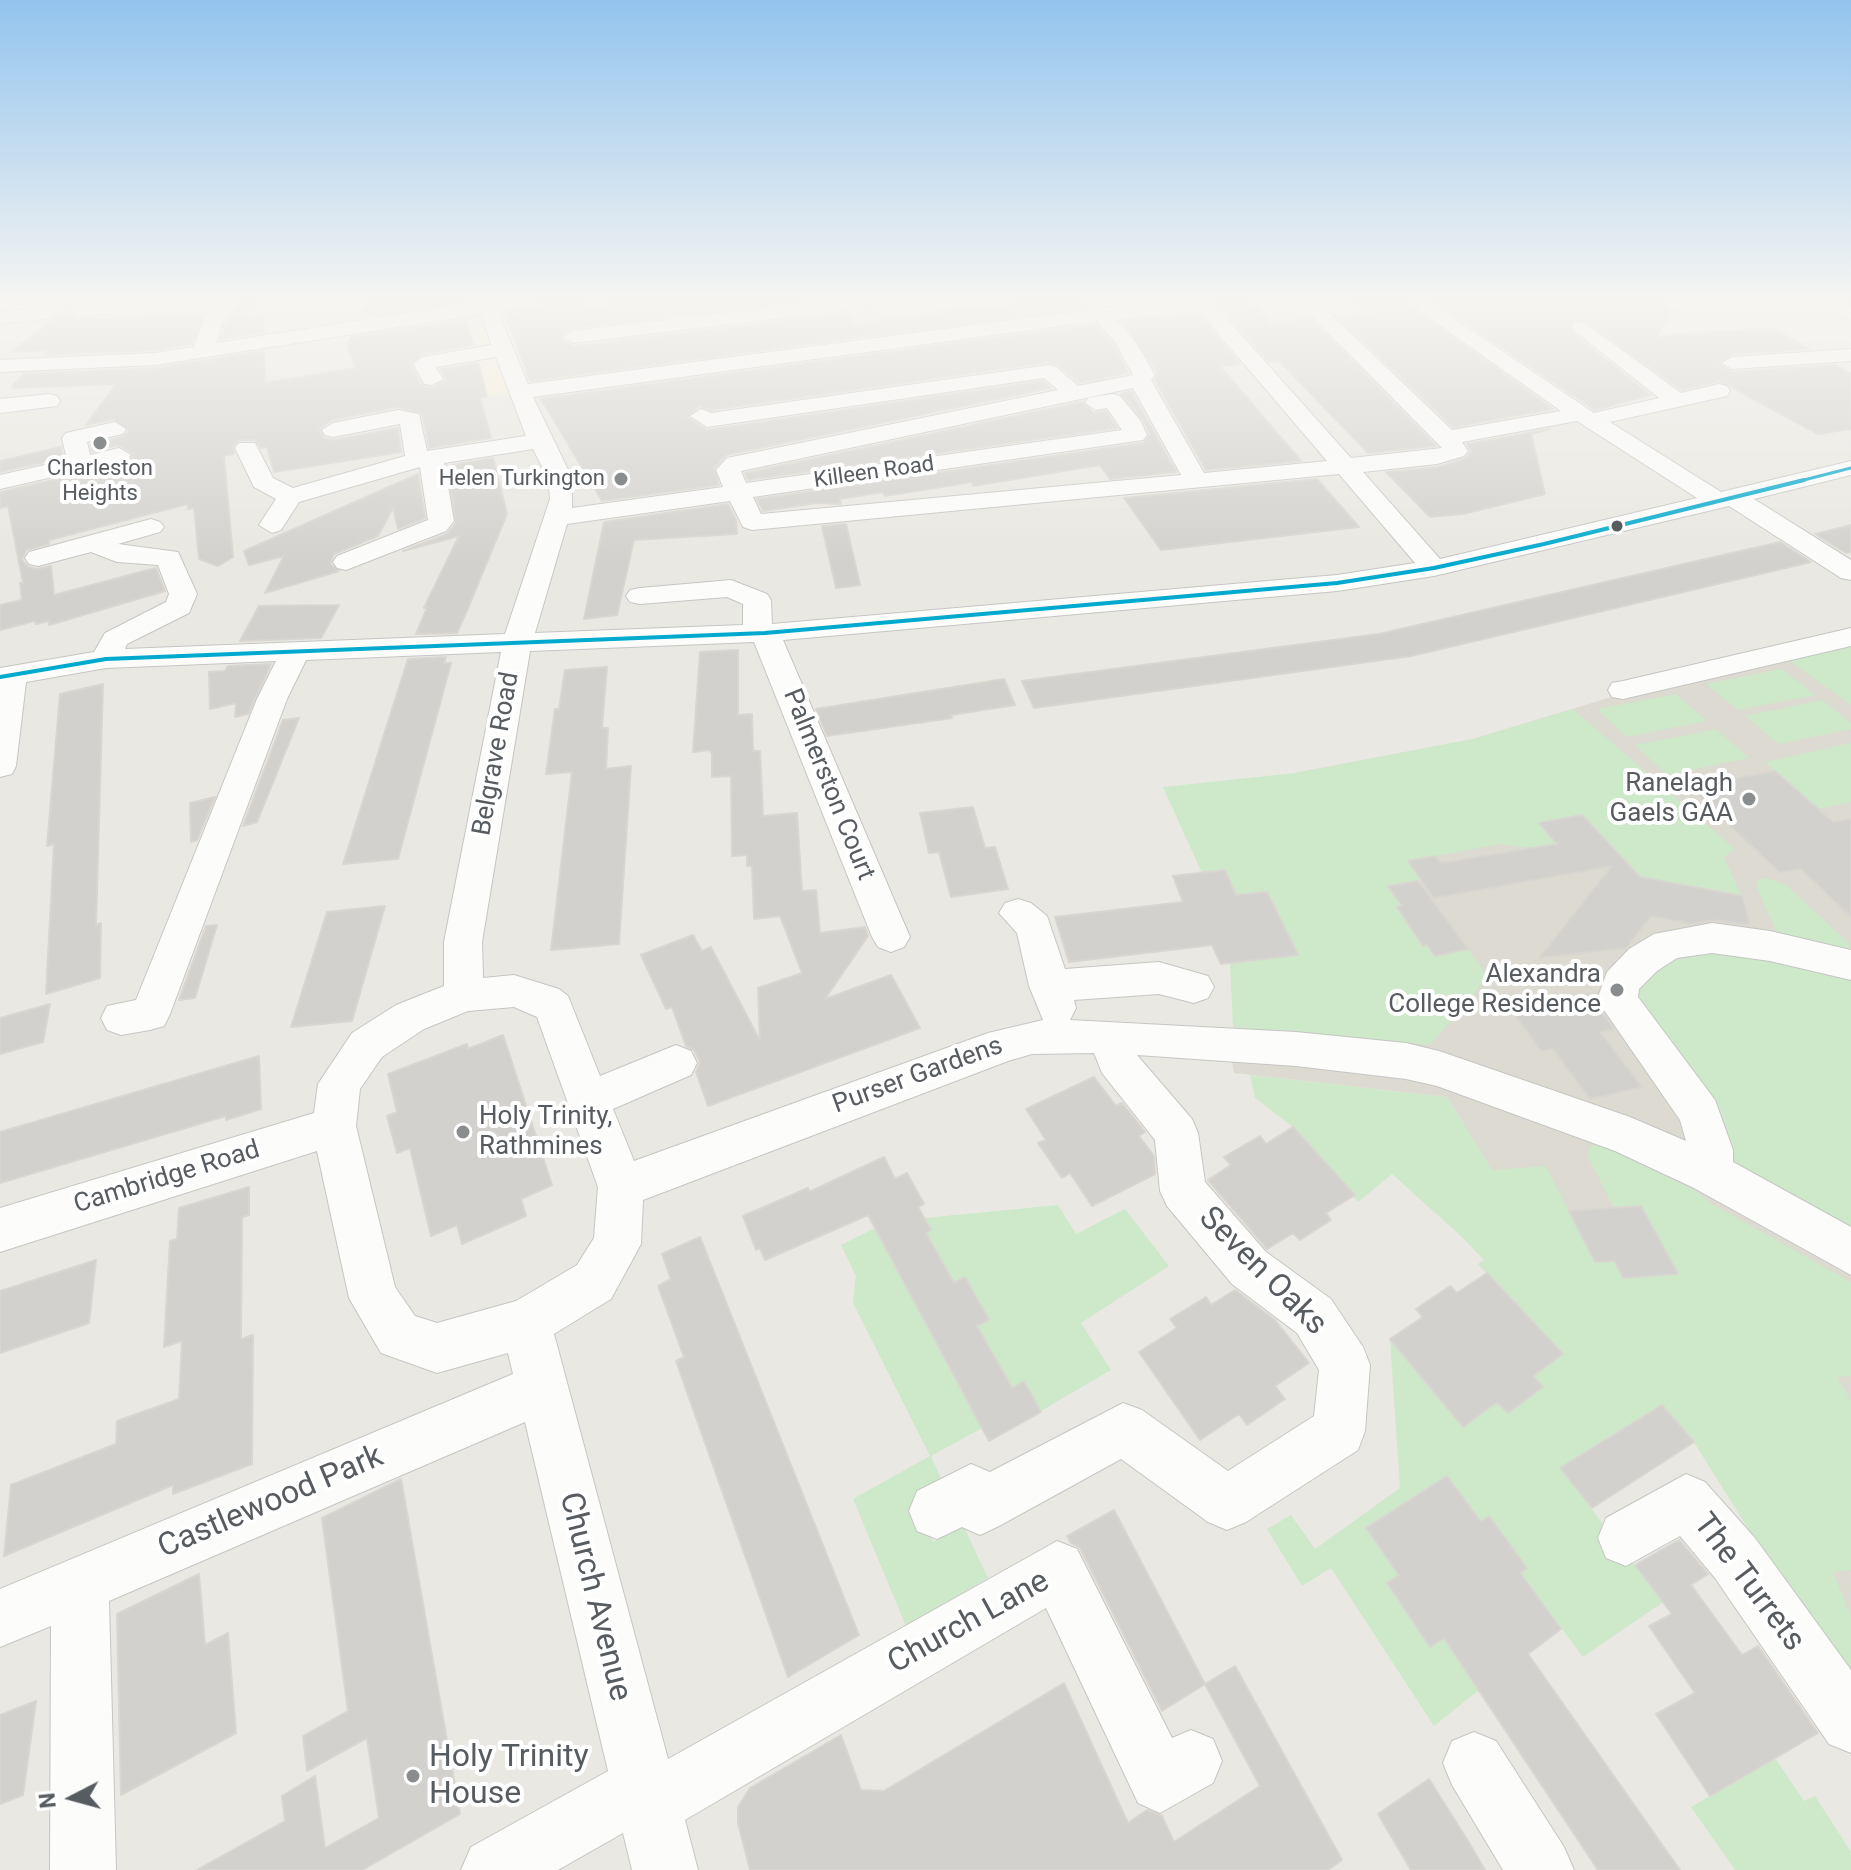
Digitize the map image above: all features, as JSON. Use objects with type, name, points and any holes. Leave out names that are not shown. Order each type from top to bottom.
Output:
[{"type":"street","name":"Belgrave Road","points":[[464,995],[463,942],[517,644],[562,499],[560,478],[540,441],[519,388]]},
{"type":"street","points":[[520,392],[549,388]]},
{"type":"street","points":[[679,388],[707,420],[928,388]]},
{"type":"street","points":[[1100,388],[735,463],[728,470],[752,522],[1094,492],[1195,479],[1437,457],[1456,451],[1447,438],[1396,388]]},
{"type":"street","points":[[1145,388],[1195,479]]},
{"type":"street","points":[[1276,388],[1434,568]]},
{"type":"street","points":[[1544,388],[1586,417],[1851,572]]},
{"type":"street","points":[[1662,388],[1677,401]]},
{"type":"street","points":[[701,416],[855,391]]},
{"type":"street","points":[[1447,438],[1586,417],[1719,391]]},
{"type":"street","points":[[0,406],[49,401]]},
{"type":"street","name":"Killeen Road","points":[[556,518],[1135,435],[1129,420],[1112,401],[1096,403]]},
{"type":"street","points":[[333,430],[398,417],[411,419],[441,521],[437,526],[346,562]]},
{"type":"street","points":[[80,464],[74,438],[115,429]]},
{"type":"street","points":[[272,525],[290,497],[424,459],[540,441]]},
{"type":"street","points":[[247,448],[263,482],[290,497]]},
{"type":"street","points":[[0,482],[119,455]]},
{"type":"street","points":[[0,766],[6,677],[106,659],[762,633],[1195,598],[1337,583],[1434,568],[1851,468]]},
{"type":"street","points":[[38,558],[151,527]]},
{"type":"street","points":[[94,543],[117,554],[169,558],[183,594],[179,607],[115,639],[106,659]]},
{"type":"street","name":"Palmerston Court","points":[[640,596],[731,588],[757,600],[762,633],[891,937]]},
{"type":"street","points":[[1623,690],[1851,637]]},
{"type":"street","points":[[121,1018],[150,1014],[272,699],[295,652]]},
{"type":"street","points":[[1018,913],[1034,926],[1065,1035]]},
{"type":"street","points":[[1710,1173],[1711,1150],[1700,1113],[1617,1000],[1621,983],[1643,960],[1668,944],[1712,938],[1851,965]]},
{"type":"street","points":[[1049,986],[1159,978],[1194,987]]},
{"type":"street","points":[[514,991],[545,1000],[554,1008],[621,1187],[617,1244],[594,1282],[526,1323],[437,1348],[399,1335],[373,1298],[334,1126],[339,1084],[367,1045],[410,1017],[464,995],[514,991]]},
{"type":"street","name":"Purser Gardens","points":[[621,1187],[1003,1045],[1032,1037],[1110,1036],[1343,1054],[1428,1066],[1630,1137],[1710,1173],[1851,1252]]},
{"type":"street","name":"Seven Oaks","points":[[937,1511],[971,1491],[980,1507],[1123,1429],[1227,1503],[1339,1431],[1345,1365],[1314,1316],[1249,1268],[1183,1191],[1176,1133],[1117,1061],[1110,1036]]},
{"type":"street","points":[[588,1100],[676,1063]]},
{"type":"street","name":"Cambridge Road","points":[[0,1230],[334,1126]]},
{"type":"street","name":"Church Avenue","points":[[526,1323],[665,1870]]},
{"type":"street","name":"Castlewood Park","points":[[0,1618],[542,1388]]},
{"type":"street","name":"The Turrets","points":[[1626,1538],[1686,1501],[1735,1558],[1851,1722]]},
{"type":"street","name":"Church Lane","points":[[644,1796],[1057,1569],[1160,1781],[1191,1761]]},
{"type":"street","points":[[80,1586],[83,1870]]},
{"type":"street","points":[[1474,1763],[1541,1870]]},
{"type":"street","points":[[494,1870],[644,1796]]},
{"type":"shaded area","points":[[430,388],[517,388],[504,393],[438,406]]},
{"type":"shaded area","name":"Alexandra College Residence","points":[[1851,642],[1851,1692],[1694,1442],[1662,1405],[1595,1340],[1447,1097],[1234,1073],[1229,1045],[1233,1027],[1403,1041],[1295,773],[1473,739],[1618,695]]},
{"type":"green space","points":[[1851,642],[1851,705],[1785,657]]},
{"type":"green space","points":[[1782,669],[1815,695],[1738,710],[1706,684]]},
{"type":"green space","points":[[1676,694],[1707,721],[1627,737],[1597,709]]},
{"type":"green space","points":[[1822,700],[1851,723],[1851,729],[1779,744],[1745,716]]},
{"type":"green space","points":[[1573,709],[1735,849],[1724,857],[1742,896],[1657,880],[1657,885],[1540,823],[1557,844],[1530,848],[1501,844],[1409,861],[1421,880],[1389,886],[1401,904],[1397,908],[1423,946],[1427,945],[1436,956],[1460,951],[1460,939],[1487,975],[1469,1001],[1430,1045],[1233,1027],[1230,963],[1298,954],[1267,892],[1236,896],[1202,873],[1163,787],[1295,773],[1473,739]]},
{"type":"green space","points":[[1716,729],[1749,758],[1667,775],[1635,745]]},
{"type":"green space","points":[[1851,743],[1851,802],[1818,809],[1765,762]]},
{"type":"green space","points":[[1767,878],[1786,885],[1849,943],[1851,950],[1780,940],[1757,888],[1757,880]]},
{"type":"green space","points":[[1702,950],[1743,954],[1851,977],[1851,1243],[1748,1187],[1644,1029],[1635,986],[1668,953]]},
{"type":"green space","points":[[1250,1075],[1447,1097],[1492,1170],[1546,1166],[1595,1262],[1615,1261],[1623,1278],[1678,1274],[1641,1206],[1614,1208],[1587,1155],[1591,1146],[1600,1143],[1687,1184],[1712,1204],[1851,1282],[1851,1376],[1837,1377],[1851,1401],[1851,1570],[1833,1572],[1851,1616],[1851,1692],[1694,1442],[1662,1405],[1560,1468],[1663,1602],[1583,1657],[1520,1573],[1527,1567],[1489,1517],[1481,1521],[1447,1476],[1367,1528],[1399,1575],[1387,1584],[1430,1647],[1444,1638],[1479,1690],[1434,1726],[1331,1568],[1302,1586],[1267,1529],[1291,1515],[1315,1549],[1400,1488],[1390,1339],[1463,1427],[1497,1402],[1508,1413],[1543,1387],[1533,1376],[1562,1354],[1478,1264],[1484,1260],[1392,1174],[1358,1202],[1293,1127],[1255,1098]]},
{"type":"green space","points":[[1058,1205],[1076,1234],[1125,1209],[1169,1266],[1081,1323],[1111,1370],[1041,1411],[1024,1382],[1012,1388],[977,1326],[988,1320],[965,1277],[954,1283],[926,1233],[931,1230],[925,1218]]},
{"type":"green space","points":[[875,1228],[982,1428],[931,1456],[946,1490],[917,1506],[933,1542],[963,1525],[988,1578],[906,1626],[853,1499],[930,1456],[853,1303],[856,1276],[841,1245]]},
{"type":"green space","points":[[1775,1758],[1804,1801],[1815,1796],[1851,1852],[1851,1870],[1735,1870],[1691,1807]]},
{"type":"building","points":[[113,388],[485,388],[487,396],[480,398],[491,438],[429,448],[422,413],[397,407],[332,420],[319,429],[324,438],[334,440],[398,428],[401,452],[274,472],[267,447],[261,448],[255,440],[239,440],[233,446],[234,454],[224,456],[233,557],[218,566],[199,559],[194,508],[188,509],[188,504],[49,540],[49,544],[26,550],[22,560],[28,567],[37,569],[51,566],[54,595],[156,568],[165,591],[49,625],[49,621],[36,624],[35,621],[0,630],[0,605],[22,600],[20,583],[23,583],[8,506],[0,508],[0,492],[128,463],[134,454],[118,445],[92,451],[91,444],[124,437],[129,431],[114,419],[86,425]]},
{"type":"building","points":[[620,388],[864,388],[711,410],[699,406],[687,417],[707,430],[993,388],[1050,388],[726,455],[714,468],[719,485],[602,501],[541,399]]},
{"type":"building","points":[[1160,388],[1239,388],[1301,461],[1206,470]]},
{"type":"building","points":[[1305,388],[1379,388],[1436,446],[1368,453]]},
{"type":"building","points":[[1413,388],[1524,388],[1553,409],[1453,427]]},
{"type":"building","points":[[1563,388],[1642,388],[1650,395],[1595,410]]},
{"type":"building","points":[[1733,388],[1851,388],[1851,429],[1818,434]]},
{"type":"building","points":[[1131,391],[1176,472],[1110,479],[1100,465],[973,486],[972,482],[885,496],[883,492],[840,499],[841,504],[817,503],[763,511],[757,499],[1143,443],[1150,434],[1142,418],[1121,394]]},
{"type":"building","points":[[1082,402],[1094,413],[1106,411],[1117,428],[748,480],[745,473]]},
{"type":"building","points":[[1550,429],[1531,434],[1545,494],[1463,514],[1430,517],[1386,472],[1438,467],[1466,458],[1471,451],[1467,444]]},
{"type":"building","points":[[61,447],[63,458],[0,472],[0,461]]},
{"type":"building","points":[[493,458],[507,514],[468,608],[457,633],[416,634],[427,608],[424,608],[459,536],[403,551],[447,534],[456,523],[447,466]]},
{"type":"building","points":[[418,474],[425,518],[398,529],[393,508],[378,536],[334,554],[330,564],[339,571],[265,593],[284,556],[249,565],[244,551]]},
{"type":"building","points":[[1317,479],[1359,527],[1161,550],[1124,498]]},
{"type":"building","points":[[728,504],[736,520],[737,534],[634,540],[617,615],[584,619],[604,522]]},
{"type":"building","points":[[846,524],[860,585],[836,588],[822,526]]},
{"type":"building","points":[[1851,525],[1851,552],[1846,553],[1815,534]]},
{"type":"building","points":[[1780,542],[1811,562],[1411,656],[1034,708],[1022,681],[1379,634]]},
{"type":"building","points":[[339,605],[321,638],[240,641],[259,606]]},
{"type":"building","points":[[738,650],[738,715],[752,714],[753,751],[760,751],[763,816],[797,813],[802,891],[816,890],[820,933],[865,927],[868,936],[825,999],[891,975],[920,1028],[708,1106],[696,1072],[700,1062],[694,1050],[686,1046],[672,1007],[666,1009],[641,955],[693,935],[702,951],[711,947],[760,1041],[758,988],[802,973],[780,916],[754,919],[752,866],[747,866],[747,855],[732,856],[731,776],[712,777],[712,754],[709,750],[693,752],[700,652]]},
{"type":"building","points":[[446,657],[444,663],[451,663],[398,859],[343,864],[408,659]]},
{"type":"building","points":[[271,664],[248,714],[235,717],[236,703],[210,709],[209,672],[225,671],[228,666]]},
{"type":"building","points":[[607,667],[602,728],[608,728],[606,769],[631,766],[619,944],[551,950],[572,772],[546,774],[555,709],[559,709],[565,670]]},
{"type":"building","points":[[1004,679],[1015,705],[951,715],[952,718],[827,736],[816,709]]},
{"type":"building","points":[[103,684],[96,925],[101,923],[100,978],[46,994],[54,844],[47,846],[60,694]]},
{"type":"building","points":[[299,718],[257,822],[243,826],[283,720]]},
{"type":"building","points":[[1775,771],[1833,822],[1851,819],[1851,917],[1801,869],[1779,872],[1690,787]]},
{"type":"building","points":[[215,797],[197,840],[191,842],[190,803]]},
{"type":"building","points":[[973,807],[985,848],[995,847],[1008,889],[951,897],[939,852],[929,853],[920,813]]},
{"type":"building","points":[[1582,815],[1640,877],[1742,896],[1750,925],[1712,920],[1693,924],[1651,916],[1626,948],[1539,958],[1612,866],[1434,898],[1408,861],[1435,856],[1441,863],[1557,844],[1539,823]]},
{"type":"building","points":[[1225,870],[1236,895],[1267,892],[1298,955],[1221,964],[1212,945],[1069,962],[1055,917],[1183,902],[1173,876]]},
{"type":"building","points":[[1418,881],[1468,949],[1435,956],[1427,945],[1423,946],[1397,907],[1402,906],[1388,886]]},
{"type":"building","points":[[385,906],[352,1021],[291,1027],[327,912]]},
{"type":"building","points":[[217,925],[195,998],[179,1000],[206,926]]},
{"type":"building","points":[[1589,994],[1614,1029],[1600,1032],[1642,1087],[1590,1099],[1553,1049],[1541,1051],[1516,1016],[1536,1012],[1532,1006]]},
{"type":"building","points":[[50,1004],[43,1042],[0,1054],[0,1018]]},
{"type":"building","name":"Holy Trinity, Rathmines","points":[[503,1035],[552,1185],[521,1199],[526,1216],[462,1244],[457,1225],[431,1236],[410,1148],[397,1153],[387,1116],[397,1112],[388,1074],[467,1044],[468,1049]]},
{"type":"building","points":[[259,1056],[261,1109],[226,1120],[226,1116],[0,1183],[0,1132]]},
{"type":"building","points":[[1094,1077],[1116,1106],[1122,1103],[1145,1132],[1139,1136],[1154,1156],[1155,1174],[1092,1206],[1070,1173],[1062,1178],[1038,1143],[1046,1140],[1026,1109]]},
{"type":"building","points":[[1293,1127],[1355,1195],[1326,1213],[1331,1220],[1300,1240],[1293,1233],[1267,1249],[1208,1180],[1231,1165],[1224,1157],[1260,1136],[1266,1144]]},
{"type":"building","points":[[884,1157],[895,1179],[907,1173],[924,1204],[918,1207],[931,1230],[926,1233],[954,1283],[965,1277],[989,1320],[977,1326],[1012,1388],[1024,1381],[1041,1412],[989,1441],[868,1215],[765,1260],[760,1248],[756,1250],[743,1216],[808,1188],[809,1192]]},
{"type":"building","points":[[249,1187],[249,1215],[242,1217],[241,1339],[253,1335],[252,1464],[173,1494],[173,1485],[4,1556],[11,1485],[116,1444],[117,1421],[179,1399],[182,1341],[164,1347],[170,1241],[177,1239],[179,1208]]},
{"type":"building","points":[[1641,1206],[1678,1274],[1623,1278],[1615,1261],[1595,1262],[1569,1211]]},
{"type":"building","points":[[700,1237],[859,1635],[788,1677],[676,1361],[684,1357],[658,1286],[671,1279],[662,1254]]},
{"type":"building","points":[[96,1260],[89,1323],[0,1353],[0,1291]]},
{"type":"building","points":[[1487,1273],[1563,1354],[1533,1376],[1543,1387],[1508,1413],[1497,1402],[1463,1427],[1390,1339],[1423,1317],[1416,1309],[1450,1286],[1457,1293]]},
{"type":"building","points":[[1235,1290],[1275,1320],[1309,1363],[1275,1386],[1285,1399],[1247,1425],[1239,1414],[1200,1440],[1139,1352],[1177,1328],[1170,1319],[1206,1297],[1211,1305]]},
{"type":"building","points":[[1662,1405],[1694,1442],[1592,1508],[1560,1468]]},
{"type":"building","points":[[1447,1476],[1481,1522],[1489,1516],[1527,1568],[1520,1573],[1561,1629],[1528,1654],[1680,1870],[1598,1870],[1444,1638],[1430,1647],[1387,1583],[1399,1575],[1366,1528]]},
{"type":"building","points":[[401,1479],[460,1814],[362,1870],[197,1870],[285,1821],[282,1796],[315,1776],[325,1848],[379,1818],[367,1738],[307,1771],[303,1736],[348,1711],[322,1518]]},
{"type":"building","points":[[1114,1510],[1205,1684],[1162,1711],[1080,1548],[1071,1543],[1067,1536]]},
{"type":"building","points":[[1679,1540],[1708,1574],[1691,1585],[1742,1655],[1758,1646],[1818,1733],[1710,1796],[1656,1714],[1695,1693],[1649,1626],[1672,1614],[1635,1565]]},
{"type":"building","points":[[199,1574],[205,1645],[228,1633],[236,1733],[121,1795],[117,1614]]},
{"type":"building","points":[[1235,1666],[1342,1860],[1328,1870],[750,1870],[738,1823],[738,1807],[750,1788],[841,1735],[861,1790],[884,1791],[1064,1683],[1128,1823],[1147,1810],[1162,1816],[1174,1842],[1260,1786],[1205,1684]]},
{"type":"building","points":[[36,1701],[23,1795],[0,1804],[0,1715]]},
{"type":"building","points":[[1429,1779],[1485,1870],[1411,1870],[1378,1814]]},
{"type":"transit line","points":[[0,677],[106,659],[765,633],[1337,583],[1434,568],[1544,544],[1851,468]]},
{"type":"place","name":"Charleston Heights","points":[[100,443]]},
{"type":"place","name":"Helen Turkington","points":[[621,479]]},
{"type":"place","name":"Ranelagh Gaels GAA","points":[[1749,799]]},
{"type":"place","name":"Alexandra College Residence","points":[[1617,990]]},
{"type":"place","name":"Holy Trinity, Rathmines","points":[[463,1132]]},
{"type":"place","name":"Holy Trinity House","points":[[413,1776]]}]
